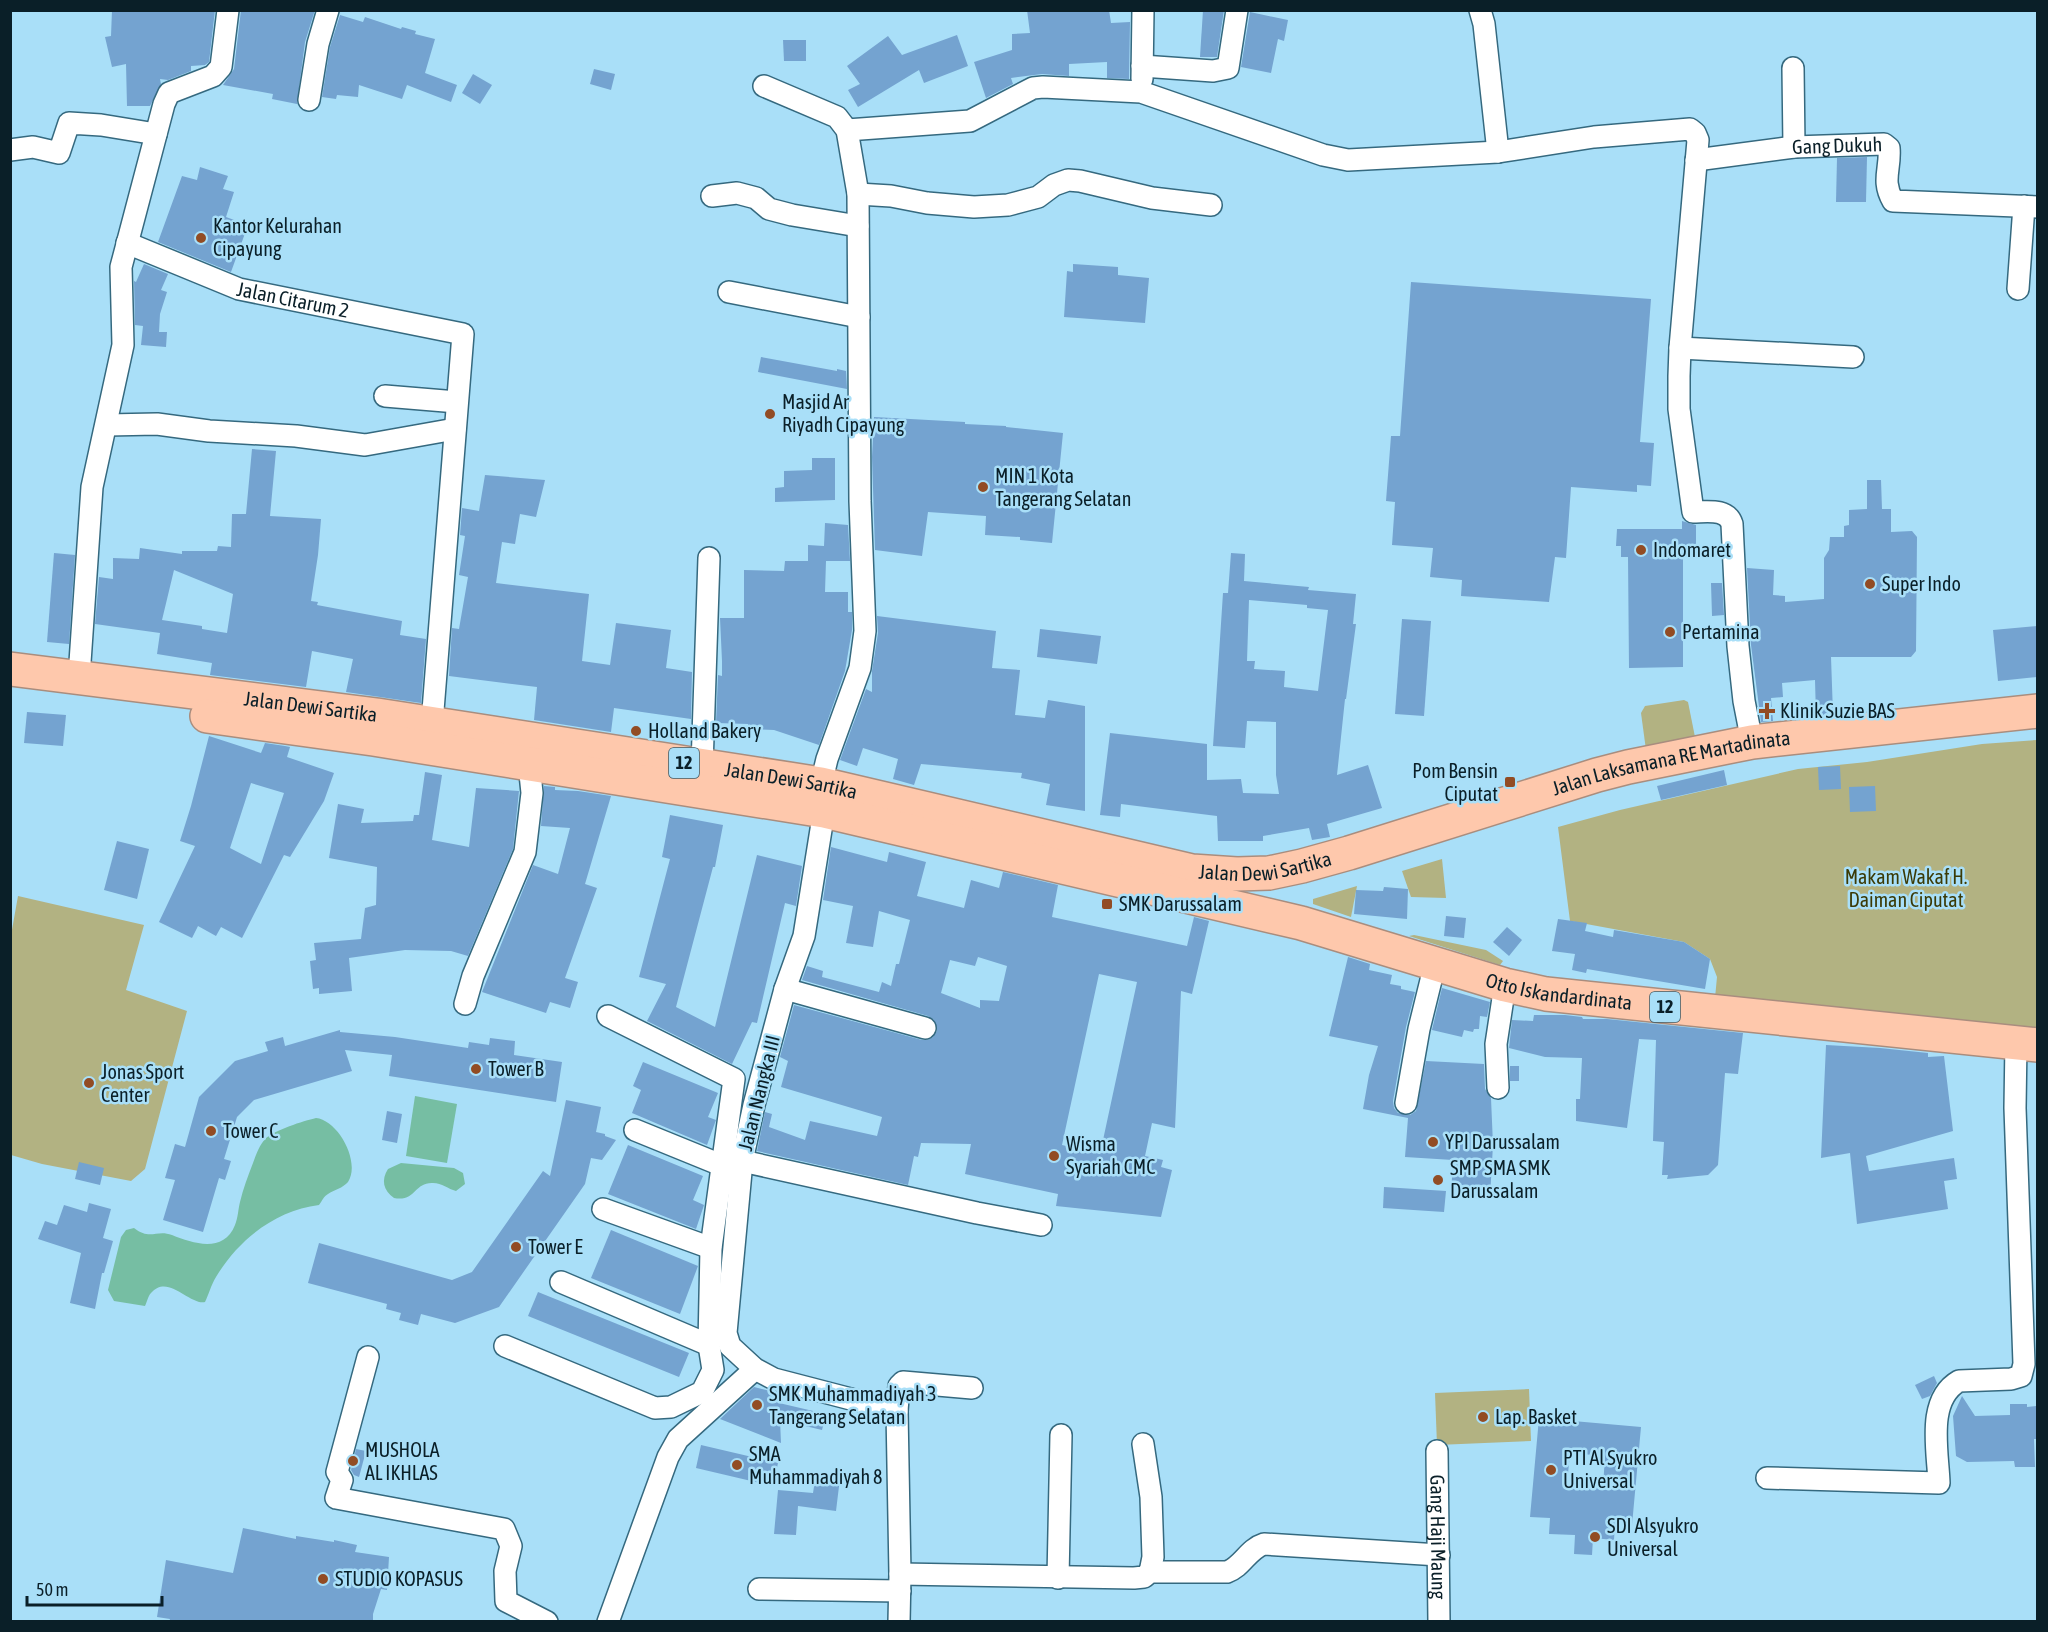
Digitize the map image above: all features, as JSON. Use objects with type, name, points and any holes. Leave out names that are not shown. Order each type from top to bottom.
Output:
[{"type":"highway","name":"Jalan Dewi Sartika","points":[[10,669],[79,677],[375,727],[530,764],[811,796],[1192,871],[1238,874],[1269,873],[1349,853]]},
{"type":"highway","name":"Jalan Dewi Sartika","points":[[10,690],[375,727],[432,723],[702,766],[1301,923]]},
{"type":"highway","name":"Jalan Laksamana RE Martadinata","points":[[1349,853],[1597,775],[1640,765],[1752,742],[2037,711]]},
{"type":"highway","points":[[1301,923],[1292,911],[1290,898],[1294,883],[1302,875],[1328,869],[1349,853]]},
{"type":"highway","name":"Otto Iskandardinata","points":[[1301,923],[1505,985],[1546,994],[2027,1044]]},
{"type":"street","points":[[79,677],[92,487],[123,345],[121,267],[169,93],[213,76],[221,67],[228,10]]},
{"type":"street","points":[[309,100],[318,44],[328,10]]},
{"type":"street","points":[[1141,92],[1143,10]]},
{"type":"street","points":[[1142,66],[1213,70],[1228,68],[1237,10]]},
{"type":"street","points":[[1480,10],[1484,24],[1498,152]]},
{"type":"street","points":[[1793,68],[1794,147]]},
{"type":"street","points":[[764,86],[832,113],[847,130],[970,121],[1034,88],[1141,92],[1323,155],[1348,160],[1498,152],[1594,137],[1690,129],[1698,140],[1680,348],[1679,409],[1693,512],[1725,513],[1730,517],[1732,524],[1738,646],[1744,701],[1752,742]]},
{"type":"street","points":[[10,150],[33,147],[59,153],[69,123],[156,134]]},
{"type":"street","name":"Jalan Nangka III","points":[[847,130],[858,194],[860,501],[865,631],[860,668],[811,796],[804,936],[785,989],[754,1105],[742,1161],[726,1333],[730,1346],[755,1368],[774,1379],[897,1411]]},
{"type":"street","name":"Gang Dukuh","points":[[1695,160],[1794,147],[1884,144],[1889,148],[1886,188],[1893,201],[2031,207]]},
{"type":"street","points":[[858,194],[891,195],[927,203],[974,207],[1018,202],[1038,197],[1054,185],[1068,180],[1152,198],[1211,205]]},
{"type":"street","points":[[712,196],[737,193],[756,198],[768,209],[858,226]]},
{"type":"street","points":[[2018,289],[2031,207]]},
{"type":"street","name":"Jalan Citarum 2","points":[[128,243],[239,289],[463,334],[457,402]]},
{"type":"street","points":[[729,292],[859,317]]},
{"type":"street","points":[[1680,348],[1853,357]]},
{"type":"street","points":[[385,396],[457,402],[432,723]]},
{"type":"street","points":[[107,425],[157,424],[209,431],[296,436],[365,445],[455,429]]},
{"type":"street","points":[[702,766],[709,558]]},
{"type":"street","points":[[465,1004],[473,976],[525,852],[532,793],[530,764]]},
{"type":"street","points":[[1406,1103],[1419,1029],[1435,964]]},
{"type":"street","points":[[1498,1088],[1496,1044],[1505,985]]},
{"type":"street","points":[[785,989],[926,1028]]},
{"type":"street","points":[[506,1346],[656,1408],[671,1407],[702,1392],[713,1370],[709,1345],[711,1248],[734,1079],[609,1016]]},
{"type":"street","points":[[1767,1478],[1939,1483],[1936,1413],[1948,1390],[1959,1381],[2011,1379],[2021,1376],[2024,1364],[2015,1108],[2027,1044]]},
{"type":"street","points":[[635,1130],[721,1165]]},
{"type":"street","points":[[742,1161],[977,1214],[1041,1225]]},
{"type":"street","points":[[603,1209],[711,1248]]},
{"type":"street","points":[[561,1282],[709,1345]]},
{"type":"street","points":[[368,1357],[337,1472],[342,1480],[336,1498],[449,1517],[504,1529],[511,1546],[506,1571],[506,1601],[548,1622]]},
{"type":"street","points":[[608,1622],[668,1457],[678,1439],[755,1368]]},
{"type":"street","points":[[899,1622],[897,1411],[899,1386],[903,1382],[972,1388]]},
{"type":"street","points":[[1058,1578],[1061,1436]]},
{"type":"street","points":[[759,1589],[900,1582],[1144,1577],[1150,1572],[1153,1557],[1151,1497],[1143,1444]]},
{"type":"street","name":"Gang Haji Maung","points":[[1437,1451],[1440,1622]]},
{"type":"street","points":[[1150,1572],[1227,1572],[1232,1570],[1253,1549],[1264,1544],[1439,1555]]},
{"type":"green space","points":[[1684,700],[1688,702],[1696,742],[1646,750],[1641,713],[1645,706]]},
{"type":"green space","name":"Makam Wakaf H. Daiman Ciputat","points":[[2037,740],[2037,1036],[1715,998],[1717,977],[1710,959],[1684,942],[1570,921],[1558,827],[1620,810],[1798,769],[1867,762],[1982,744]]},
{"type":"green space","points":[[1442,859],[1446,898],[1411,897],[1402,871]]},
{"type":"green space","points":[[1357,886],[1351,917],[1313,904],[1313,899]]},
{"type":"green space","name":"Jonas Sport Center","points":[[18,896],[144,925],[126,990],[187,1011],[145,1169],[131,1181],[42,1164],[11,1155],[10,941]]},
{"type":"green space","points":[[1414,935],[1486,950],[1503,961],[1500,965],[1409,936]]},
{"type":"green space","name":"Lap. Basket","points":[[1529,1389],[1531,1441],[1437,1445],[1435,1393]]},
{"type":"shaded area","points":[[415,1096],[457,1104],[447,1163],[406,1156]]},
{"type":"shaded area","points":[[316,1118],[332,1126],[345,1143],[352,1164],[351,1174],[346,1184],[324,1197],[319,1205],[303,1208],[273,1220],[247,1239],[225,1263],[214,1280],[205,1302],[199,1302],[164,1286],[151,1293],[145,1306],[114,1301],[108,1290],[121,1237],[126,1230],[134,1228],[145,1234],[162,1233],[208,1244],[224,1240],[235,1225],[244,1187],[265,1139],[282,1129]]},
{"type":"shaded area","points":[[401,1163],[454,1168],[463,1173],[465,1184],[456,1191],[439,1184],[427,1184],[422,1185],[407,1197],[394,1198],[385,1188],[384,1177],[388,1169]]},
{"type":"building","points":[[112,10],[215,10],[209,62],[205,65],[191,66],[191,71],[168,80],[160,79],[161,84],[150,106],[127,106],[126,64],[112,67],[105,37],[111,36]]},
{"type":"building","points":[[241,10],[315,10],[305,42],[297,104],[272,99],[273,94],[223,85],[234,69]]},
{"type":"building","points":[[1027,10],[1109,10],[1111,23],[1130,22],[1129,79],[1107,78],[1107,62],[1069,64],[1069,76],[1042,74],[1011,78],[1013,84],[986,98],[974,62],[1012,50],[1012,34],[1030,33]]},
{"type":"building","points":[[1203,10],[1224,10],[1217,57],[1200,57]]},
{"type":"building","points":[[1250,12],[1288,20],[1284,41],[1278,39],[1271,73],[1241,67]]},
{"type":"building","points":[[340,15],[363,22],[365,17],[401,29],[402,27],[416,31],[415,34],[435,39],[425,73],[457,85],[451,102],[407,85],[402,99],[359,85],[358,97],[337,95],[336,99],[322,97],[330,47]]},
{"type":"building","points":[[957,35],[968,66],[924,83],[919,70],[858,107],[848,90],[860,84],[847,66],[888,36],[902,55]]},
{"type":"building","points":[[783,40],[806,40],[806,61],[784,61]]},
{"type":"building","points":[[594,69],[615,74],[611,90],[590,84]]},
{"type":"building","points":[[473,74],[492,85],[480,104],[462,93]]},
{"type":"building","points":[[1867,157],[1866,202],[1836,202],[1837,158]]},
{"type":"building","name":"Kantor Kelurahan Cipayung","points":[[200,167],[228,176],[223,189],[234,192],[226,217],[248,225],[231,272],[158,242],[182,176],[197,180]]},
{"type":"building","points":[[144,264],[168,274],[161,290],[167,292],[160,314],[159,332],[167,332],[166,347],[141,345],[143,326],[135,325],[134,281],[136,282]]},
{"type":"building","points":[[1073,264],[1118,267],[1118,275],[1149,278],[1145,323],[1064,317],[1067,271],[1073,272]]},
{"type":"building","points":[[1411,282],[1651,299],[1640,442],[1654,443],[1651,486],[1637,485],[1637,492],[1571,487],[1566,558],[1555,557],[1549,602],[1461,596],[1462,580],[1430,577],[1433,548],[1392,545],[1395,502],[1386,501],[1391,436],[1400,436]]},
{"type":"building","points":[[761,357],[846,371],[847,389],[758,372]]},
{"type":"building","name":"MIN 1 Kota Tangerang Selatan","points":[[874,417],[965,422],[965,424],[1063,433],[1052,543],[1020,540],[1020,537],[985,535],[986,516],[928,512],[922,556],[875,550],[872,457]]},
{"type":"building","points":[[252,449],[276,451],[270,516],[321,519],[311,601],[318,602],[317,605],[402,621],[400,635],[426,639],[421,703],[346,692],[353,659],[312,651],[306,687],[210,675],[212,663],[157,654],[160,633],[95,624],[99,577],[113,579],[113,558],[139,559],[140,548],[182,554],[182,551],[217,551],[218,546],[231,547],[232,514],[246,514]],"holes":[[[174,570],[233,594],[227,633],[202,629],[202,626],[162,620]]]},
{"type":"building","points":[[812,458],[835,458],[835,500],[775,502],[775,488],[784,487],[784,471],[812,470]]},
{"type":"building","points":[[485,475],[545,480],[536,517],[520,514],[515,544],[502,542],[496,583],[589,594],[582,661],[610,665],[616,623],[671,630],[666,668],[692,672],[691,719],[614,708],[611,732],[534,720],[537,687],[449,676],[452,628],[459,629],[468,577],[459,575],[465,536],[460,535],[462,508],[479,511]]},
{"type":"building","points":[[1867,480],[1881,480],[1882,509],[1891,509],[1891,532],[1912,531],[1917,537],[1916,651],[1911,657],[1831,657],[1833,714],[1816,716],[1815,680],[1782,683],[1783,697],[1771,698],[1773,721],[1761,722],[1751,645],[1747,568],[1774,570],[1773,595],[1785,596],[1785,602],[1824,599],[1824,558],[1829,550],[1830,537],[1844,537],[1844,526],[1849,525],[1849,510],[1867,509]]},
{"type":"building","points":[[1682,521],[1696,525],[1696,553],[1683,554],[1683,667],[1629,668],[1628,557],[1621,557],[1621,546],[1616,546],[1617,529],[1682,529]]},
{"type":"building","points":[[825,523],[848,525],[850,561],[826,561],[825,592],[848,592],[848,612],[852,612],[852,630],[845,671],[819,745],[774,730],[748,729],[748,724],[716,723],[718,675],[722,676],[720,618],[744,618],[744,570],[784,571],[785,561],[808,561],[808,545],[824,546]]},
{"type":"building","points":[[54,553],[75,555],[69,644],[47,642]]},
{"type":"building","points":[[1231,553],[1245,554],[1244,581],[1356,594],[1353,624],[1356,624],[1337,775],[1368,765],[1382,808],[1327,824],[1330,837],[1312,840],[1309,828],[1263,836],[1263,841],[1218,841],[1217,816],[1121,804],[1120,817],[1100,815],[1110,733],[1207,744],[1207,780],[1241,779],[1243,793],[1279,794],[1276,775],[1276,722],[1247,721],[1245,748],[1213,746],[1223,593],[1228,593]],"holes":[[[1249,600],[1307,605],[1307,608],[1328,610],[1318,691],[1284,687],[1285,671],[1254,669],[1255,661],[1247,661]]]},
{"type":"building","points":[[1711,583],[1722,583],[1724,615],[1712,616]]},
{"type":"building","points":[[877,616],[996,631],[992,668],[1020,670],[1015,715],[1045,718],[1048,700],[1085,706],[1085,811],[1046,805],[1050,784],[1021,778],[1022,773],[921,764],[914,785],[893,779],[898,759],[863,748],[857,766],[840,760],[866,689],[872,692],[872,671],[878,633]]},
{"type":"building","points":[[1402,619],[1431,621],[1424,716],[1395,714]]},
{"type":"building","points":[[2037,626],[2037,677],[1998,681],[1993,630]]},
{"type":"building","points":[[1040,629],[1101,636],[1097,664],[1037,657]]},
{"type":"building","points":[[27,712],[66,715],[63,746],[24,743]]},
{"type":"building","points":[[209,736],[261,753],[265,743],[290,747],[287,757],[334,773],[324,801],[290,857],[284,855],[242,938],[221,927],[216,936],[198,926],[192,938],[159,922],[195,846],[180,841]],"holes":[[[251,783],[284,793],[261,864],[230,848]]]},
{"type":"building","points":[[1840,766],[1841,789],[1819,790],[1818,767]]},
{"type":"building","points":[[1724,770],[1727,785],[1661,800],[1657,786]]},
{"type":"building","points":[[425,772],[442,775],[432,840],[469,847],[476,788],[519,791],[513,849],[468,956],[451,951],[405,950],[349,958],[352,991],[319,994],[319,988],[313,989],[310,961],[316,960],[314,943],[361,939],[365,908],[376,905],[377,867],[329,858],[338,804],[364,809],[361,823],[413,821],[414,815],[419,815]]},
{"type":"building","points":[[544,786],[555,787],[555,790],[611,796],[585,884],[597,888],[565,978],[578,982],[570,1008],[550,1002],[546,1013],[482,992],[533,865],[558,874],[570,828],[541,826]]},
{"type":"building","points":[[1875,786],[1876,811],[1850,812],[1849,787]]},
{"type":"building","points":[[670,815],[723,825],[715,867],[713,867],[676,1007],[715,1027],[757,855],[802,866],[796,906],[785,903],[757,1023],[752,1022],[732,1064],[647,1021],[666,984],[639,977],[670,859],[662,857]]},
{"type":"building","points":[[117,841],[149,849],[137,899],[104,890]]},
{"type":"building","points":[[831,847],[887,862],[889,852],[926,862],[917,896],[964,908],[971,880],[999,888],[1003,872],[1058,885],[1052,917],[1187,946],[1194,917],[1209,921],[1192,994],[1181,991],[1175,1128],[1152,1123],[1145,1156],[1163,1160],[1161,1167],[1172,1170],[1161,1217],[1056,1206],[1058,1194],[965,1174],[971,1144],[921,1143],[918,1157],[914,1156],[908,1185],[757,1151],[765,1112],[772,1114],[769,1127],[805,1140],[810,1121],[877,1136],[882,1117],[781,1087],[788,1061],[780,1057],[794,1005],[922,1040],[933,1037],[937,1031],[934,1020],[928,1016],[802,980],[807,966],[823,971],[822,977],[879,992],[882,982],[891,986],[896,964],[899,964],[910,920],[879,911],[873,947],[846,943],[853,906],[823,900]],"holes":[[[978,957],[1007,966],[999,1001],[980,1000],[980,1008],[941,993],[950,960],[975,966]],[[1099,974],[1137,982],[1100,1154],[1062,1145]]]},
{"type":"building","points":[[1384,887],[1408,889],[1407,919],[1354,914],[1356,890],[1383,891]]},
{"type":"building","points":[[1446,916],[1466,918],[1464,938],[1444,936]]},
{"type":"building","points":[[1558,919],[1587,923],[1585,931],[1613,937],[1614,930],[1684,942],[1710,959],[1705,989],[1587,969],[1586,973],[1572,970],[1575,954],[1552,951]]},
{"type":"building","points":[[1507,927],[1522,940],[1509,956],[1493,942]]},
{"type":"building","points":[[1348,957],[1370,964],[1369,970],[1392,975],[1390,984],[1415,992],[1406,1027],[1393,1101],[1398,1113],[1410,1115],[1416,1111],[1426,1061],[1484,1064],[1485,1089],[1491,1098],[1493,1145],[1490,1197],[1451,1195],[1453,1160],[1405,1157],[1408,1118],[1363,1109],[1369,1075],[1378,1046],[1329,1036]]},
{"type":"building","points":[[1442,988],[1490,1002],[1487,1017],[1480,1016],[1479,1029],[1474,1029],[1473,1032],[1464,1030],[1462,1037],[1432,1030]]},
{"type":"building","points":[[1534,1015],[1565,1015],[1583,1019],[1607,1019],[1743,1033],[1738,1074],[1725,1073],[1718,1165],[1708,1175],[1667,1179],[1668,1175],[1662,1175],[1664,1142],[1653,1141],[1656,1040],[1639,1039],[1627,1128],[1576,1121],[1576,1099],[1580,1099],[1582,1058],[1545,1057],[1509,1048],[1512,1020],[1533,1021]]},
{"type":"building","points":[[340,1030],[340,1032],[395,1037],[468,1048],[469,1042],[489,1045],[490,1038],[515,1041],[514,1055],[562,1062],[556,1102],[389,1076],[392,1055],[345,1050],[352,1071],[254,1100],[237,1117],[224,1159],[231,1161],[225,1180],[219,1178],[203,1232],[163,1220],[175,1180],[165,1178],[175,1144],[185,1147],[199,1097],[235,1061],[268,1051],[265,1042],[283,1037],[285,1046]]},
{"type":"building","points":[[1826,1045],[1928,1053],[1928,1057],[1944,1056],[1953,1131],[1866,1156],[1869,1171],[1954,1158],[1957,1179],[1944,1181],[1948,1209],[1857,1224],[1850,1153],[1821,1158]]},
{"type":"building","points":[[643,1062],[718,1093],[708,1117],[716,1120],[707,1145],[632,1113],[641,1090],[633,1086]]},
{"type":"building","points":[[1510,1066],[1519,1066],[1519,1081],[1510,1081]]},
{"type":"building","name":"Tower E","points":[[566,1100],[601,1107],[596,1132],[616,1140],[602,1160],[591,1158],[585,1184],[499,1307],[455,1323],[421,1314],[418,1325],[399,1320],[401,1313],[386,1309],[387,1304],[308,1283],[319,1243],[452,1280],[472,1272],[543,1171],[550,1176]]},
{"type":"building","points":[[387,1111],[402,1114],[397,1143],[382,1140]]},
{"type":"building","points":[[628,1145],[703,1176],[693,1200],[704,1205],[696,1229],[608,1194]]},
{"type":"building","points":[[79,1162],[104,1168],[100,1185],[75,1179]]},
{"type":"building","points":[[1384,1187],[1446,1191],[1444,1212],[1383,1208]]},
{"type":"building","points":[[89,1203],[111,1209],[103,1238],[113,1241],[104,1273],[102,1273],[95,1309],[70,1303],[81,1253],[38,1239],[45,1221],[57,1225],[64,1205],[87,1212]]},
{"type":"building","points":[[611,1230],[698,1266],[680,1314],[591,1278]]},
{"type":"building","points":[[538,1292],[689,1353],[679,1377],[528,1316]]},
{"type":"building","points":[[1934,1376],[1937,1383],[1930,1396],[1922,1399],[1915,1385]]},
{"type":"building","name":"SMK Muhammadiyah 3 Tangerang Selatan","points":[[754,1387],[779,1393],[779,1403],[826,1414],[822,1430],[780,1420],[781,1443],[720,1419]]},
{"type":"building","points":[[1962,1396],[1975,1416],[2010,1415],[2010,1404],[2036,1406],[2035,1467],[2015,1467],[2014,1461],[1967,1462],[1956,1456],[1953,1416]]},
{"type":"building","name":"PTI Al Syukro Universal","points":[[1539,1418],[1641,1427],[1632,1525],[1615,1524],[1614,1540],[1593,1538],[1592,1555],[1574,1554],[1575,1535],[1549,1534],[1550,1518],[1530,1517]],"holes":[[[1570,1453],[1605,1456],[1603,1487],[1567,1484]]]},
{"type":"building","name":"SMA Muhammadiyah 8","points":[[701,1445],[778,1463],[773,1486],[696,1468]]},
{"type":"building","points":[[356,1449],[366,1451],[359,1477],[351,1470]]},
{"type":"building","points":[[816,1474],[840,1478],[836,1511],[798,1506],[796,1535],[774,1534],[778,1490],[813,1493]]},
{"type":"building","points":[[243,1528],[296,1539],[296,1536],[334,1542],[334,1540],[357,1545],[355,1552],[389,1557],[387,1590],[381,1589],[373,1614],[373,1622],[169,1622],[170,1619],[157,1617],[166,1560],[233,1573]]},
{"type":"place","name":"Kantor Kelurahan Cipayung","points":[[201,238]]},
{"type":"place","name":"Masjid Ar Riyadh Cipayung","points":[[770,414]]},
{"type":"place","name":"MIN 1 Kota Tangerang Selatan","points":[[983,487]]},
{"type":"place","name":"Indomaret","points":[[1641,550]]},
{"type":"place","name":"Super Indo","points":[[1870,584]]},
{"type":"place","name":"Pertamina","points":[[1670,632]]},
{"type":"place","name":"Klinik Suzie BAS","points":[[1767,711]]},
{"type":"place","name":"Holland Bakery","points":[[636,731]]},
{"type":"place","name":"Pom Bensin Ciputat","points":[[1510,782]]},
{"type":"place","name":"SMK Darussalam","points":[[1107,904]]},
{"type":"place","name":"Tower B","points":[[476,1069]]},
{"type":"place","name":"Jonas Sport Center","points":[[89,1083]]},
{"type":"place","name":"Tower C","points":[[211,1131]]},
{"type":"place","name":"YPI Darussalam","points":[[1433,1142]]},
{"type":"place","name":"Wisma Syariah CMC","points":[[1054,1156]]},
{"type":"place","name":"SMP SMA SMK Darussalam","points":[[1438,1180]]},
{"type":"place","name":"Tower E","points":[[516,1247]]},
{"type":"place","name":"SMK Muhammadiyah 3 Tangerang Selatan","points":[[757,1405]]},
{"type":"place","name":"Lap. Basket","points":[[1483,1417]]},
{"type":"place","name":"MUSHOLA AL IKHLAS","points":[[353,1461]]},
{"type":"place","name":"SMA Muhammadiyah 8","points":[[737,1465]]},
{"type":"place","name":"PTI Al Syukro Universal","points":[[1551,1470]]},
{"type":"place","name":"SDI Alsyukro Universal","points":[[1595,1537]]},
{"type":"place","name":"STUDIO KOPASUS","points":[[323,1579]]}]
